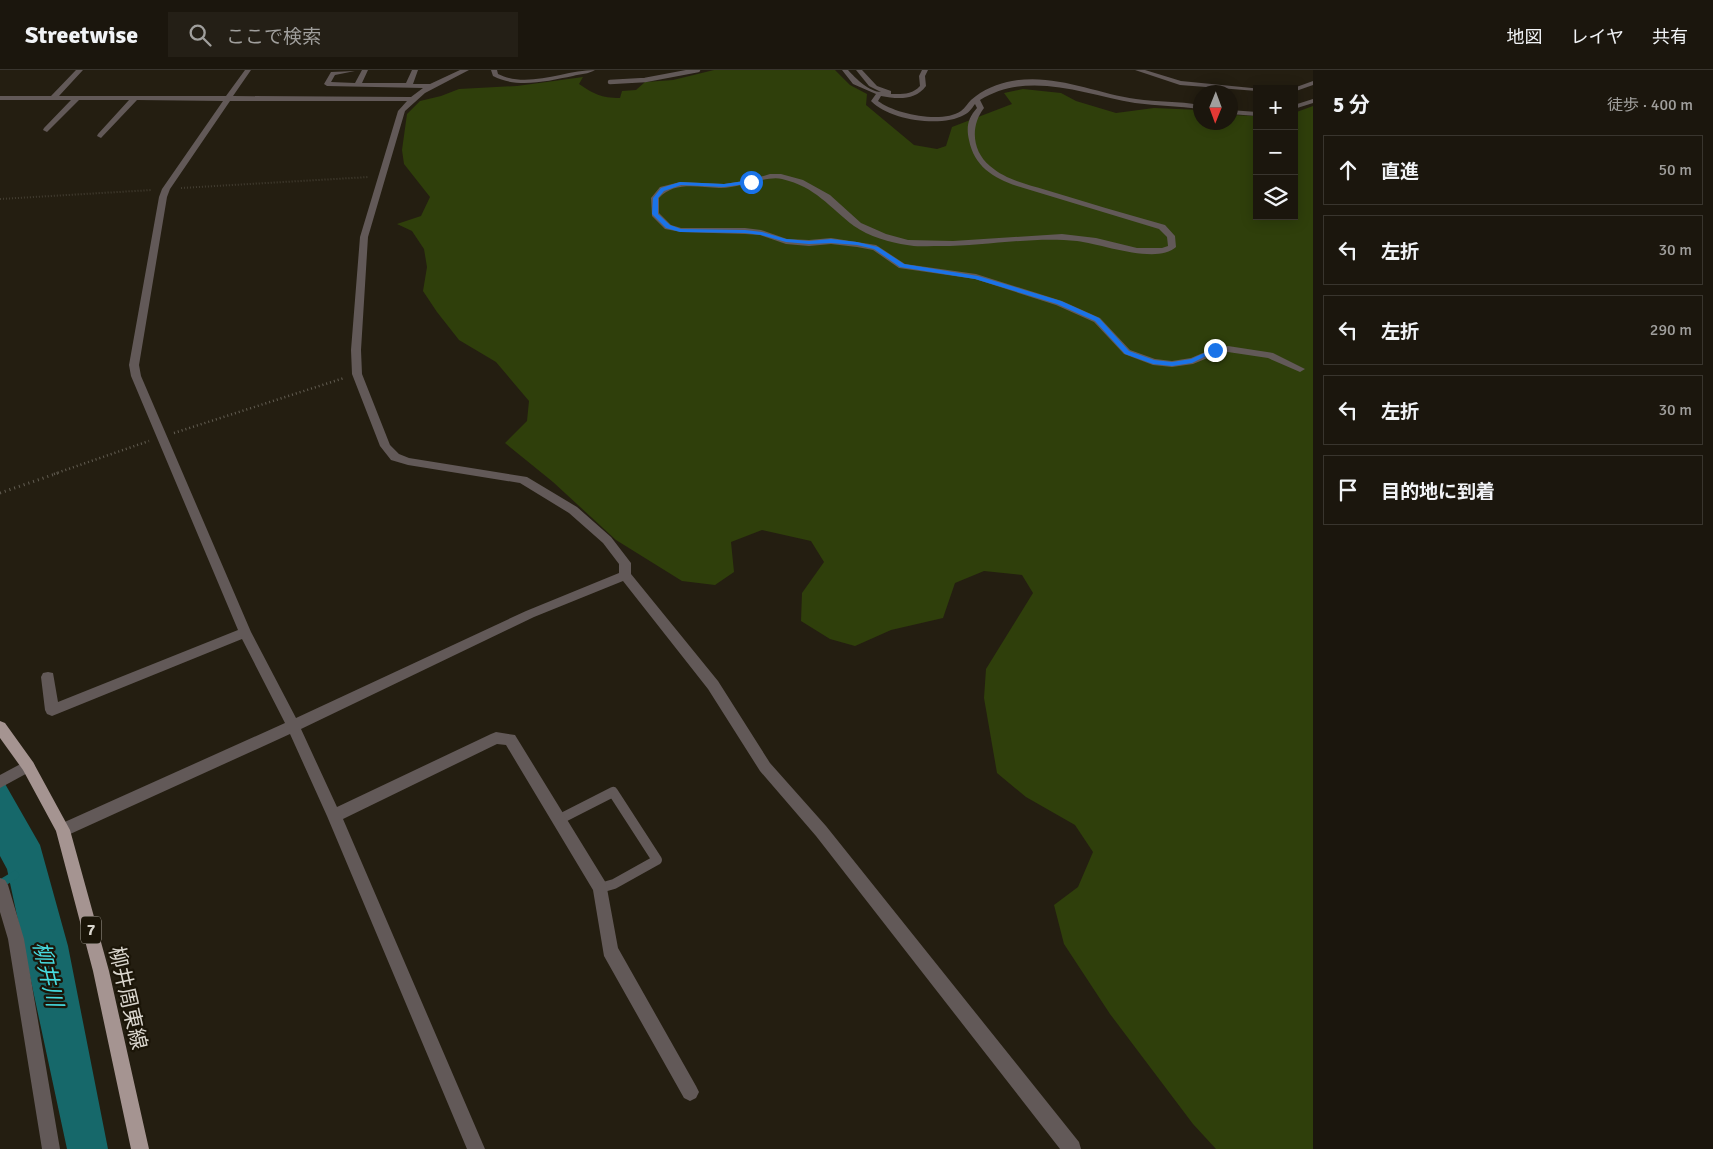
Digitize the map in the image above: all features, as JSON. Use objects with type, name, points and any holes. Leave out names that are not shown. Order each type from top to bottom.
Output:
[{"type":"main road","name":"柳井周東線","points":[[0,727],[28,766],[62,830],[101,972],[140,1149]]},
{"type":"street","points":[[53,98],[80,70]]},
{"type":"street","points":[[248,70],[166,189],[163,197],[134,365],[136,376],[160,437],[245,632],[293,726],[334,816],[476,1149]]},
{"type":"street","points":[[358,84],[365,70]]},
{"type":"street","points":[[409,85],[415,70]]},
{"type":"street","points":[[466,70],[433,86],[413,99],[402,111],[364,237],[356,350],[357,374],[385,446],[395,456],[408,461],[523,480],[573,510],[607,540],[625,563],[625,575],[713,685],[764,767],[821,831],[1072,1149]]},
{"type":"street","points":[[494,70],[495,75],[499,78],[518,82],[592,70]]},
{"type":"street","points":[[844,70],[855,83],[879,94],[902,96],[921,89],[925,70]]},
{"type":"street","points":[[859,70],[866,81],[876,88],[892,93],[911,94]]},
{"type":"street","points":[[1138,70],[1180,83],[1253,89]]},
{"type":"street","points":[[352,71],[333,73],[327,84],[433,86]]},
{"type":"street","points":[[879,94],[875,97],[874,101],[878,105],[892,112],[926,118],[952,117],[962,114],[976,99],[993,90],[1011,84],[1038,82],[1135,100],[1193,106]]},
{"type":"street","points":[[1298,89],[1313,83]]},
{"type":"street","points":[[0,98],[413,99]]},
{"type":"street","points":[[47,130],[77,98]]},
{"type":"street","points":[[101,136],[134,98]]},
{"type":"street","points":[[976,99],[980,108],[973,116],[969,128],[980,162],[986,167],[1012,182],[1162,227],[1171,236],[1172,247],[1163,251],[1137,251],[1096,241],[1062,237],[953,244],[908,243],[858,225],[827,197],[800,182],[781,176],[770,176],[751,182],[724,186],[680,184],[662,190],[656,198],[655,214],[668,226],[680,230],[745,231],[762,233],[786,241],[809,243],[831,241],[857,244],[876,248],[902,266],[976,277],[1059,302],[1097,320],[1127,352],[1153,362],[1172,364],[1192,361],[1215,350],[1228,349],[1270,355],[1300,369]]},
{"type":"street","points":[[1298,106],[1313,100]]},
{"type":"street","points":[[1238,113],[1253,114]]},
{"type":"street","points":[[62,830],[293,726],[530,614],[625,575]]},
{"type":"street","points":[[48,677],[52,710],[245,632]]},
{"type":"street","points":[[334,816],[496,738],[510,739],[600,888],[610,950],[690,1092]]},
{"type":"street","points":[[5,780],[28,766]]},
{"type":"street","points":[[1,893],[16,938],[51,1149]]},
{"type":"lane","points":[[610,82],[645,80],[698,70]]},
{"type":"lane","points":[[558,820],[612,792],[657,860],[614,884],[600,888]]},
{"type":"path","points":[[0,199],[382,177]]},
{"type":"path","points":[[0,493],[160,437],[357,374]]},
{"type":"green space","points":[[714,70],[835,70],[850,85],[867,94],[866,105],[914,145],[937,149],[946,146],[952,127],[1012,104],[1004,93],[1023,89],[1061,93],[1076,101],[1116,113],[1154,108],[1193,110],[1193,130],[1238,130],[1238,115],[1253,116],[1253,220],[1298,220],[1298,112],[1313,106],[1313,1149],[1216,1149],[1193,1124],[1110,1014],[1064,944],[1054,905],[1078,887],[1093,852],[1075,825],[1026,797],[997,773],[984,698],[986,669],[1033,593],[1022,575],[984,571],[955,583],[943,618],[891,630],[855,646],[830,639],[801,621],[802,593],[824,562],[811,541],[762,530],[731,542],[734,572],[715,585],[682,581],[616,540],[553,482],[505,443],[527,421],[529,401],[496,362],[459,340],[437,312],[423,291],[427,267],[424,249],[412,231],[397,224],[421,216],[430,197],[404,164],[402,150],[407,114],[420,101],[459,89],[517,86],[583,77],[579,84],[589,90],[598,95],[620,98],[622,91],[636,90],[645,82],[673,80]]},
{"type":"water","name":"柳井川","points":[[0,775],[40,845],[68,946],[108,1149],[67,1149],[7,869],[0,856]]},
{"type":"waterway","points":[[0,884],[15,875]]},
{"type":"route","points":[[751,182],[724,186],[680,184],[662,190],[656,198],[655,214],[668,226],[680,230],[745,231],[762,233],[786,241],[809,243],[831,241],[857,244],[876,248],[902,266],[976,277],[1059,302],[1097,320],[1127,352],[1153,362],[1172,364],[1192,361],[1215,350]]}]
